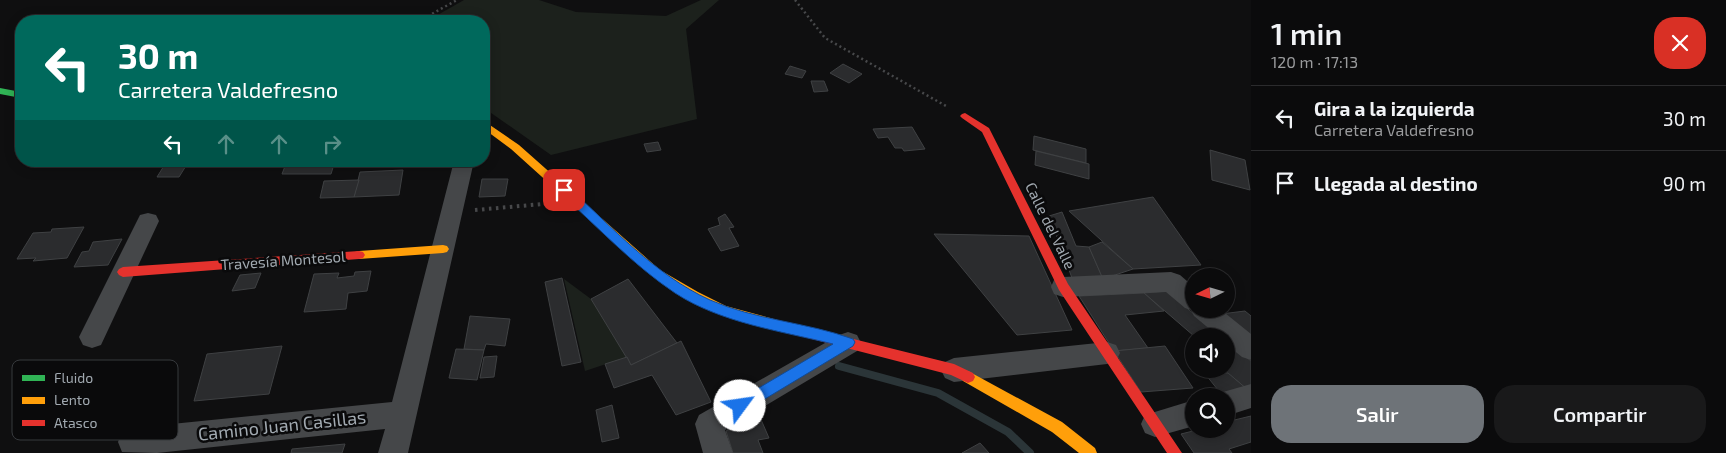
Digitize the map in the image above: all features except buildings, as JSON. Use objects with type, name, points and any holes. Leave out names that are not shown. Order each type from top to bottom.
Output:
[{"type":"street","points":[[0,91],[15,94]]},
{"type":"street","name":"Calle del Valle","points":[[965,116],[986,130],[1063,287],[1175,453]]},
{"type":"street","points":[[490,128],[515,147],[656,273],[680,290],[706,304],[734,314],[954,370],[1001,394],[1057,427],[1090,453]]},
{"type":"street","points":[[393,453],[463,167]]},
{"type":"street","points":[[92,337],[148,222]]},
{"type":"street","name":"Travesía Montesol","points":[[123,272],[443,249]]},
{"type":"street","points":[[1063,287],[1171,282],[1185,294]]},
{"type":"street","points":[[1214,318],[1251,349]]},
{"type":"street","points":[[718,453],[709,424],[848,342]]},
{"type":"street","points":[[954,370],[1107,353]]},
{"type":"street","points":[[1235,400],[1251,396]]},
{"type":"street","name":"Camino Juan Casillas","points":[[178,437],[403,414]]},
{"type":"street","points":[[1155,424],[1185,416]]},
{"type":"street","name":"Camino Juan Casillas","points":[[132,442],[151,440]]},
{"type":"path","points":[[430,15],[457,0]]},
{"type":"path","points":[[795,0],[825,38],[965,116]]},
{"type":"path","points":[[452,212],[576,201]]},
{"type":"shaded area","points":[[464,0],[539,0],[576,12],[666,16],[701,0],[719,0],[686,29],[697,119],[551,155],[490,112],[490,15],[438,15]]},
{"type":"shaded area","points":[[564,279],[591,299],[627,357],[585,371]]},
{"type":"waterway","points":[[839,366],[938,393],[1008,432],[1030,453]]},
{"type":"traffic: fast","points":[[0,91],[15,94]]},
{"type":"traffic: slow","points":[[490,128],[515,147],[656,273],[694,296],[723,310],[777,325]]},
{"type":"traffic: slow","points":[[359,255],[443,249]]},
{"type":"traffic: slow","points":[[968,377],[1057,427],[1090,453]]},
{"type":"traffic: jam","points":[[965,116],[986,130],[1063,287],[1175,453]]},
{"type":"traffic: jam","points":[[123,272],[359,255]]},
{"type":"traffic: jam","points":[[777,325],[954,370],[968,377]]},
{"type":"route","points":[[564,190],[656,273],[680,290],[706,304],[734,314],[848,342],[740,406]]}]
